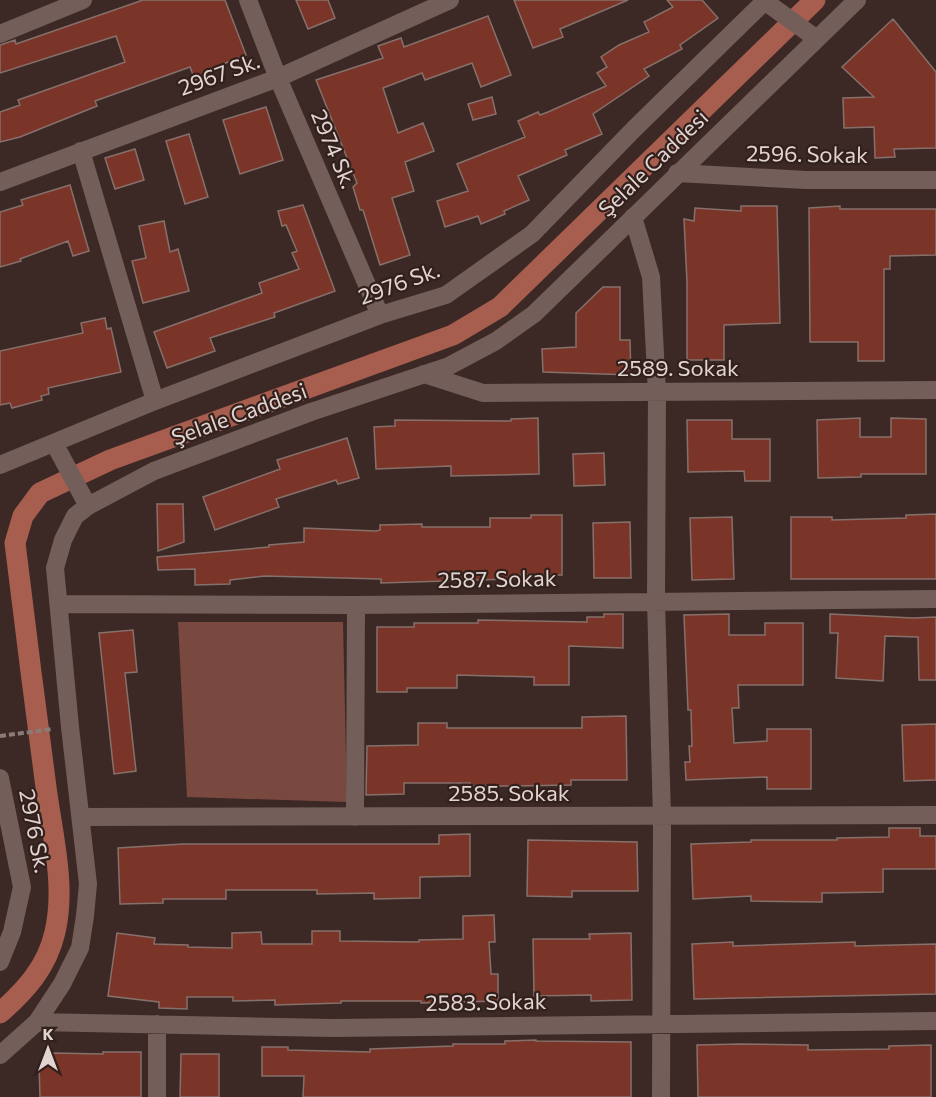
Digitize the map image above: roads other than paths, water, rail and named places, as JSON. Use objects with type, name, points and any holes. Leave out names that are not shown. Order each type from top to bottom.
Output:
[{"type":"street","points":[[0,34],[83,0]]},
{"type":"street","name":"2974 Sk.","points":[[248,0],[278,78],[380,315]]},
{"type":"street","name":"2967 Sk.","points":[[0,182],[278,78],[450,0]]},
{"type":"street","name":"Şelale Caddesi","points":[[0,1055],[37,1022],[62,984],[80,948],[88,884],[55,568],[63,540],[75,516],[88,506],[154,471],[310,412],[448,366],[496,341],[534,314],[857,0]]},
{"type":"street","name":"2976 Sk.","points":[[0,465],[57,450],[155,401],[380,315],[446,295],[532,234],[634,129],[764,1],[817,39]]},
{"type":"street","points":[[81,151],[155,401]]},
{"type":"street","name":"2596. Sokak","points":[[677,173],[806,180],[936,180]]},
{"type":"street","points":[[633,217],[651,277],[657,393],[656,602],[662,817],[661,1097]]},
{"type":"street","name":"2589. Sokak","points":[[424,374],[483,393],[936,390]]},
{"type":"street","points":[[57,450],[88,506]]},
{"type":"street","name":"2587. Sokak","points":[[58,604],[936,599]]},
{"type":"street","points":[[355,817],[356,604]]},
{"type":"street","name":"2976 Sk.","points":[[0,778],[22,887],[12,932],[0,962]]},
{"type":"street","name":"2585. Sokak","points":[[81,817],[936,815]]},
{"type":"street","name":"2583. Sokak","points":[[37,1022],[333,1028],[936,1021]]},
{"type":"street","points":[[157,1024],[157,1097]]},
{"type":"waterway","points":[[0,1013],[27,986],[41,967],[51,945],[58,914],[57,860],[15,543],[23,516],[40,493],[110,460],[453,335],[500,307],[815,0]]}]
